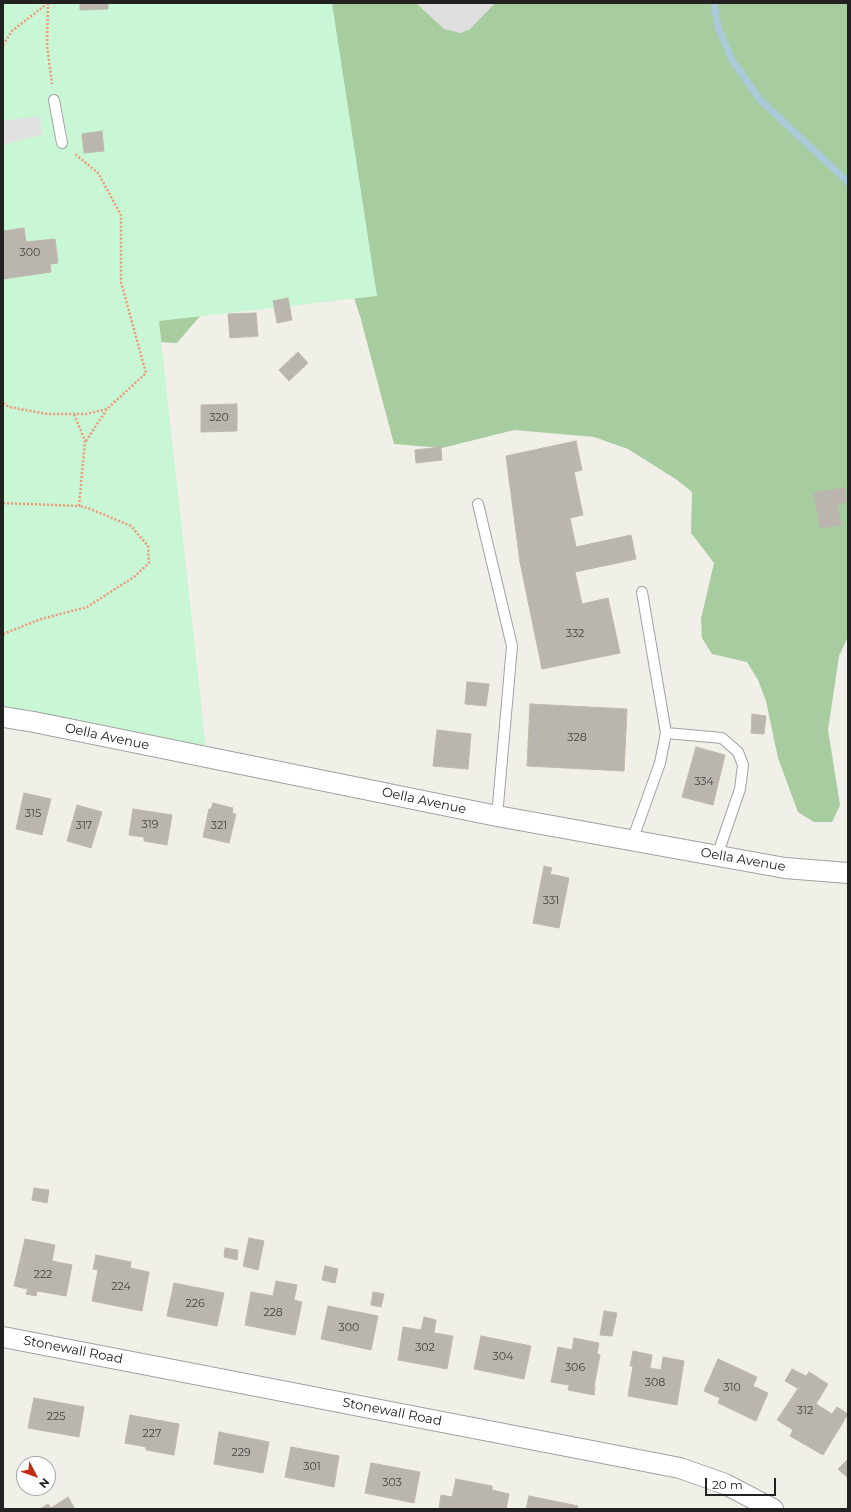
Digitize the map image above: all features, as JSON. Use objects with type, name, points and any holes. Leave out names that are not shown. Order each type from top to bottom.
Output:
[{"type":"street","name":"Oella Avenue","points":[[3,717],[497,816],[632,841],[785,868],[848,873]]},
{"type":"street","name":"Stonewall Road","points":[[3,1337],[680,1468],[725,1484],[773,1509]]},
{"type":"lane","points":[[54,100],[62,143]]},
{"type":"lane","points":[[478,504],[512,646],[497,816]]},
{"type":"lane","points":[[632,841],[660,763],[666,733],[642,592]]},
{"type":"lane","points":[[666,733],[722,738],[738,752],[743,765],[740,789],[717,856]]},
{"type":"path","points":[[3,45],[12,31],[48,3]]},
{"type":"path","points":[[48,3],[47,45],[54,100]]},
{"type":"path","points":[[62,143],[98,173],[121,215],[121,282],[146,373],[107,408],[85,441]]},
{"type":"path","points":[[3,403],[9,407],[48,414],[86,414],[107,408]]},
{"type":"path","points":[[74,414],[85,441],[79,506]]},
{"type":"path","points":[[3,503],[79,506],[88,508],[131,526],[148,546],[149,563],[134,577],[88,608],[41,619],[3,634]]},
{"type":"shaded area","points":[[416,3],[495,3],[470,29],[461,33],[444,30]]},
{"type":"shaded area","points":[[39,116],[43,134],[3,145],[3,121]]},
{"type":"green space","points":[[3,3],[332,3],[377,296],[159,321],[206,749],[3,711]]},
{"type":"green space","points":[[146,3],[416,3],[444,29],[461,33],[470,29],[495,3],[848,3],[848,640],[847,639],[839,656],[828,730],[840,805],[832,822],[814,822],[798,812],[778,758],[766,701],[758,680],[747,662],[712,654],[702,638],[701,619],[714,563],[691,533],[692,492],[677,480],[628,449],[594,437],[514,430],[442,448],[394,444],[354,298],[338,287],[200,316],[177,343],[157,342]]},
{"type":"building","points":[[80,3],[108,3],[108,9],[80,10]]},
{"type":"building","points":[[102,131],[104,151],[84,153],[82,134]]},
{"type":"building","points":[[24,228],[26,242],[55,239],[58,263],[50,264],[51,272],[3,279],[3,231]]},
{"type":"building","points":[[288,298],[292,320],[277,323],[273,301]]},
{"type":"building","points":[[256,313],[258,336],[230,338],[228,314]]},
{"type":"building","points":[[298,352],[308,363],[289,381],[279,370]]},
{"type":"building","points":[[237,404],[237,431],[201,432],[201,405]]},
{"type":"building","points":[[576,441],[582,470],[574,472],[583,515],[570,518],[576,547],[631,535],[636,559],[575,572],[582,604],[608,598],[620,653],[542,669],[520,562],[506,456]]},
{"type":"building","points":[[441,447],[442,460],[416,463],[415,450]]},
{"type":"building","points":[[844,488],[847,502],[837,504],[841,525],[820,528],[814,493]]},
{"type":"building","points":[[467,682],[489,684],[486,706],[465,704]]},
{"type":"building","points":[[530,704],[627,709],[624,771],[527,766]]},
{"type":"building","points":[[752,714],[766,716],[764,734],[751,733]]},
{"type":"building","points":[[437,730],[471,734],[468,769],[433,766]]},
{"type":"building","points":[[696,747],[725,755],[713,805],[682,797]]},
{"type":"building","points":[[24,793],[51,799],[42,835],[16,829]]},
{"type":"building","points":[[213,803],[233,808],[232,813],[236,814],[229,843],[203,837],[209,809],[211,809]]},
{"type":"building","points":[[77,805],[102,812],[91,848],[67,841]]},
{"type":"building","points":[[133,809],[172,815],[167,845],[144,841],[144,837],[129,835]]},
{"type":"building","points":[[544,866],[552,868],[550,874],[569,878],[559,928],[533,923]]},
{"type":"building","points":[[34,1188],[49,1190],[47,1203],[32,1200]]},
{"type":"building","points":[[249,1238],[264,1241],[258,1270],[243,1266]]},
{"type":"building","points":[[25,1239],[55,1245],[52,1261],[72,1265],[66,1296],[37,1291],[36,1296],[26,1294],[28,1289],[14,1286]]},
{"type":"building","points":[[225,1248],[238,1250],[237,1260],[224,1257]]},
{"type":"building","points":[[96,1255],[131,1262],[130,1268],[149,1272],[142,1311],[92,1301],[98,1270],[93,1269]]},
{"type":"building","points":[[325,1266],[338,1269],[335,1283],[322,1280]]},
{"type":"building","points":[[276,1281],[297,1285],[294,1300],[302,1302],[295,1335],[245,1325],[251,1292],[273,1296]]},
{"type":"building","points":[[174,1283],[224,1293],[217,1326],[167,1316]]},
{"type":"building","points":[[373,1292],[384,1294],[381,1307],[371,1305]]},
{"type":"building","points":[[328,1306],[378,1316],[371,1350],[321,1339]]},
{"type":"building","points":[[604,1311],[617,1313],[612,1336],[600,1335]]},
{"type":"building","points":[[424,1317],[436,1320],[434,1333],[453,1336],[447,1369],[398,1360],[403,1327],[421,1330]]},
{"type":"building","points":[[481,1336],[531,1346],[524,1379],[474,1369]]},
{"type":"building","points":[[574,1338],[599,1343],[597,1354],[600,1355],[594,1395],[568,1390],[569,1385],[551,1382],[558,1347],[572,1350]]},
{"type":"building","points":[[633,1351],[652,1355],[650,1368],[661,1370],[663,1357],[684,1361],[677,1405],[628,1396],[633,1366],[630,1366]]},
{"type":"building","points":[[718,1359],[757,1377],[753,1386],[768,1393],[756,1421],[718,1403],[720,1398],[704,1391]]},
{"type":"building","points":[[792,1369],[806,1376],[799,1389],[785,1381]]},
{"type":"building","points":[[809,1372],[828,1384],[816,1404],[832,1414],[837,1407],[848,1414],[823,1455],[790,1436],[793,1430],[777,1420]]},
{"type":"building","points":[[34,1398],[84,1407],[79,1437],[28,1428]]},
{"type":"building","points":[[130,1415],[179,1424],[174,1455],[146,1450],[146,1447],[125,1443]]},
{"type":"building","points":[[219,1432],[269,1442],[263,1473],[214,1464]]},
{"type":"building","points":[[291,1447],[339,1456],[334,1487],[285,1477]]},
{"type":"building","points":[[848,1459],[848,1478],[838,1469]]},
{"type":"building","points":[[371,1463],[420,1472],[414,1503],[365,1493]]},
{"type":"building","points":[[456,1479],[492,1486],[492,1490],[509,1494],[506,1509],[439,1509],[441,1495],[452,1497]]},
{"type":"building","points":[[529,1496],[578,1506],[577,1509],[526,1509]]},
{"type":"building","points":[[68,1497],[75,1509],[40,1509],[48,1504],[51,1508]]},
{"type":"waterway","points":[[714,3],[718,27],[732,60],[760,100],[848,182]]}]
